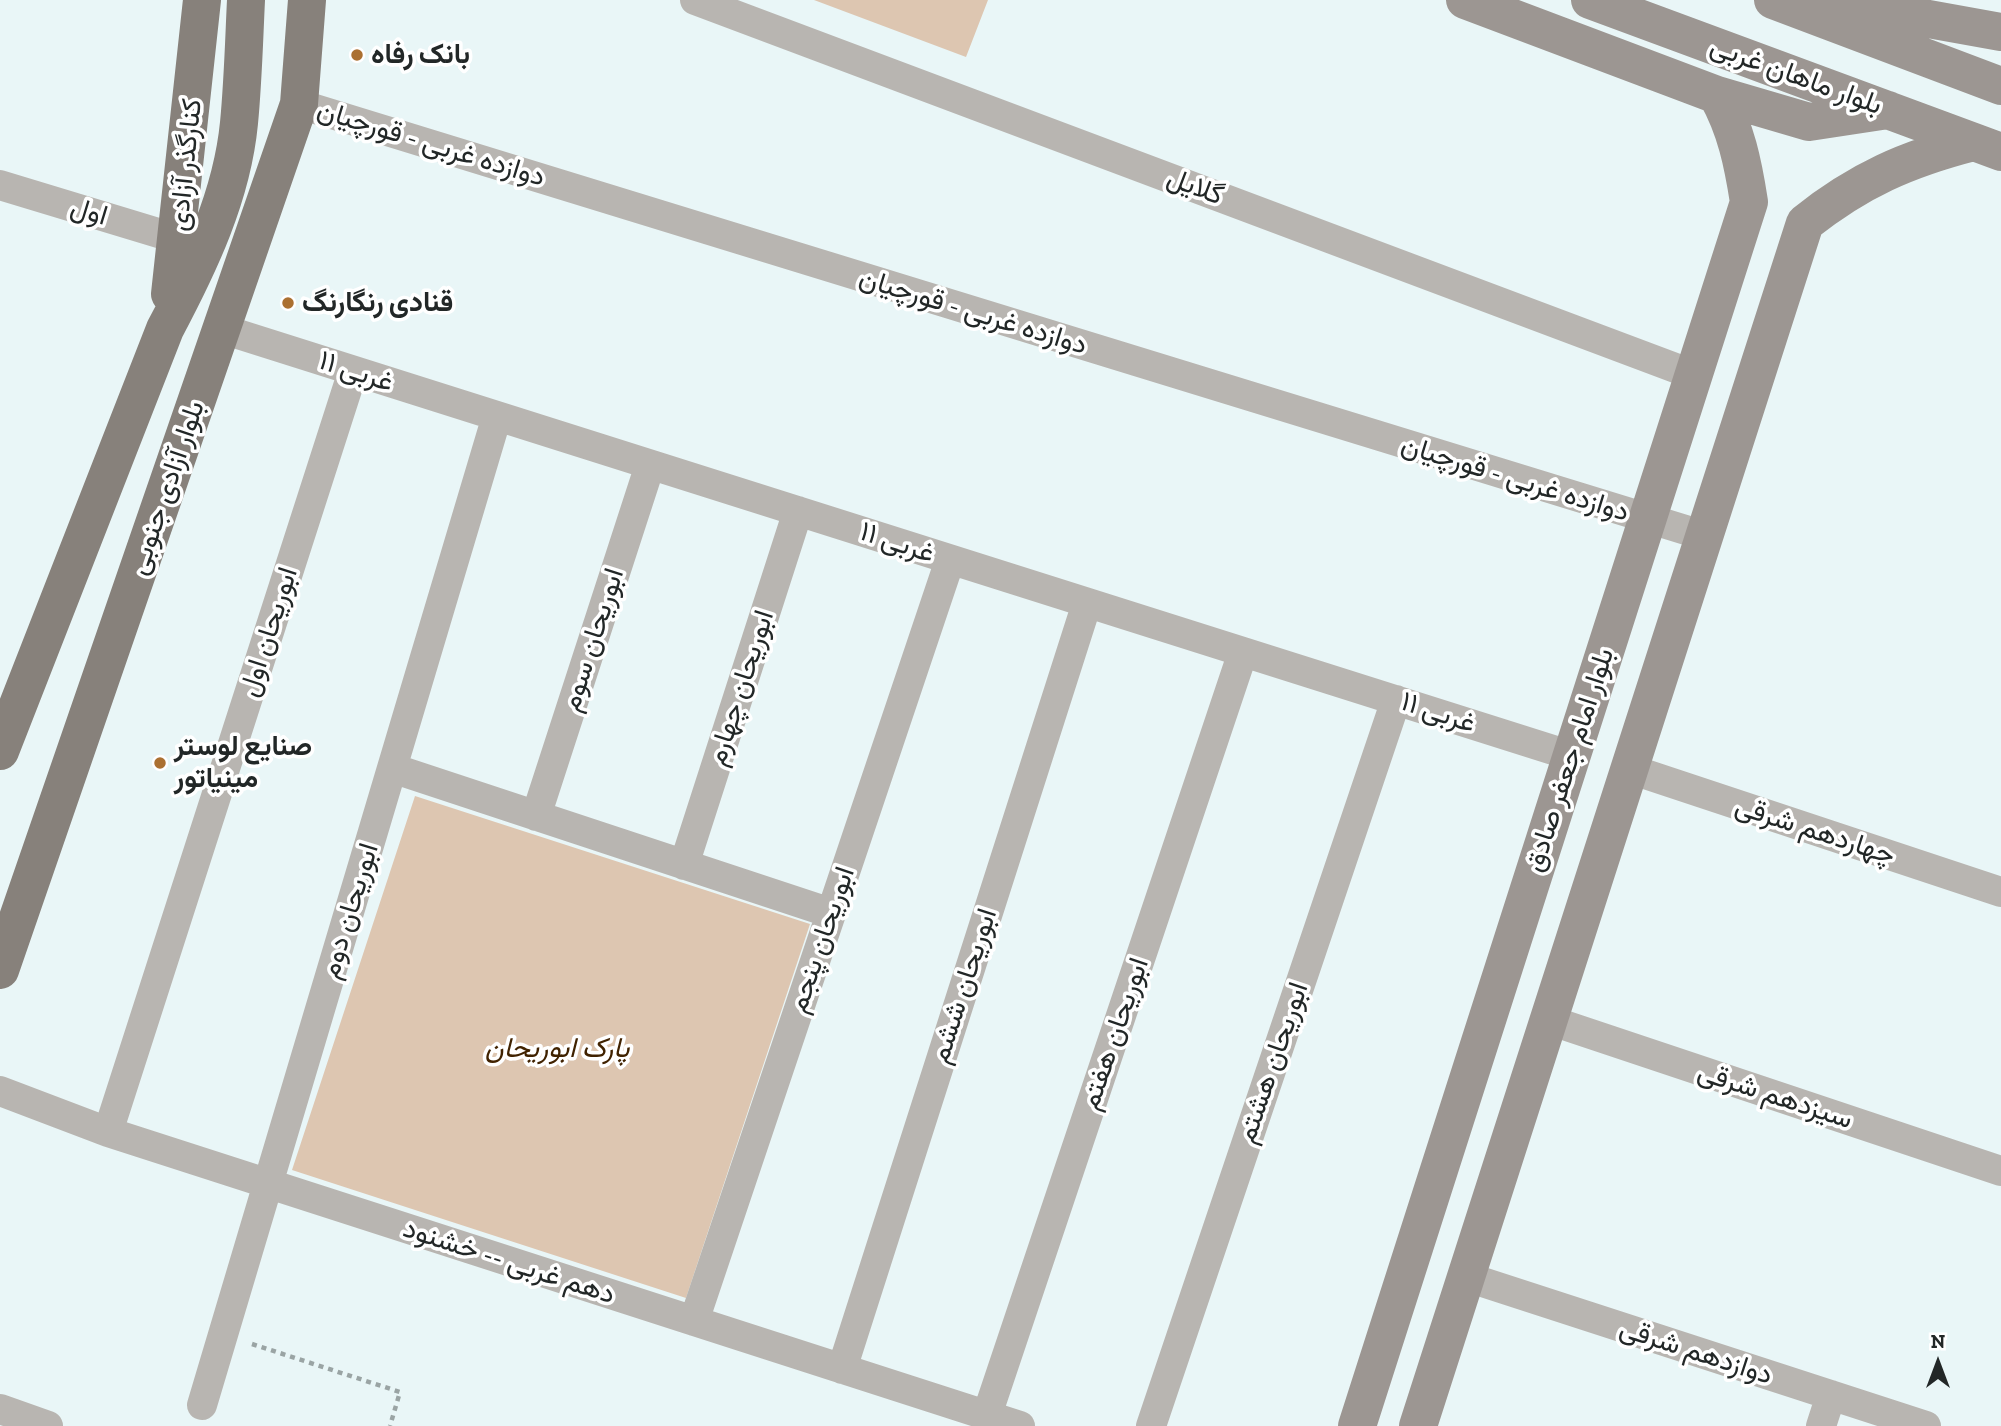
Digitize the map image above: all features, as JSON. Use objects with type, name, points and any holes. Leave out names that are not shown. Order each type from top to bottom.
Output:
[{"type":"main road","name":"کنارگذر آزادی","points":[[165,329],[178,239],[202,0]]},
{"type":"main road","name":"بلوار آزادی جنوبی","points":[[0,751],[165,329],[197,268],[228,182],[239,125],[246,0]]},
{"type":"main road","name":"بلوار آزادی جنوبی","points":[[0,970],[299,104],[307,0]]},
{"type":"main road","points":[[1465,0],[1717,95],[1809,122],[1888,110]]},
{"type":"main road","name":"بلوار ماهان غربی","points":[[1590,0],[1987,147]]},
{"type":"main road","points":[[1773,0],[2001,86]]},
{"type":"main road","points":[[1823,0],[2001,32]]},
{"type":"main road","name":"بلوار امام جعفر صادق","points":[[1357,1426],[1749,202],[1742,156],[1730,118],[1717,95]]},
{"type":"main road","name":"بلوار امام جعفر صادق","points":[[1418,1426],[1630,769],[1702,535],[1805,223],[1837,197],[1887,169],[1928,153],[1987,147]]},
{"type":"street","name":"گلایل","points":[[695,0],[1694,375]]},
{"type":"street","name":"دوازده غربی - قورچیان","points":[[299,104],[1702,535]]},
{"type":"street","name":"اول","points":[[0,185],[178,239]]},
{"type":"street","name":"۱۱ غربی","points":[[222,329],[1572,756]]},
{"type":"street","name":"ابوریحان اول","points":[[108,1132],[353,371]]},
{"type":"street","name":"ابوریحان دوم","points":[[202,1405],[497,416]]},
{"type":"street","name":"ابوریحان سوم","points":[[536,816],[650,465]]},
{"type":"street","name":"ابوریحان چهارم","points":[[684,865],[798,511]]},
{"type":"street","name":"ابوریحان پنجم","points":[[694,1321],[950,560]]},
{"type":"street","name":"ابوریحان ششم","points":[[842,1369],[1087,603]]},
{"type":"street","name":"ابوریحان هفتم","points":[[987,1415],[1243,652]]},
{"type":"street","name":"ابوریحان هشتم","points":[[1150,1426],[1396,700]]},
{"type":"street","points":[[392,768],[831,913]]},
{"type":"street","name":"چهاردهم شرقی","points":[[1630,769],[2001,892]]},
{"type":"street","name":"سیزدهم شرقی","points":[[1549,1020],[2001,1171]]},
{"type":"street","name":"دهم غربی -- خشنود","points":[[0,1091],[108,1132],[1020,1426]]},
{"type":"street","name":"دوازدهم شرقی","points":[[1466,1278],[1926,1426]]},
{"type":"street","points":[[1821,1426],[1831,1395]]},
{"type":"street","points":[[0,1409],[48,1426]]},
{"type":"path","points":[[223,1335],[400,1392],[390,1426]]},
{"type":"green space","points":[[814,0],[988,0],[966,57]]},
{"type":"green space","name":"پارک ابوریحان","points":[[415,796],[810,924],[686,1298],[292,1170]]},
{"type":"place","name":"بانک رفاه","points":[[357,55]]},
{"type":"place","name":"قنادی رنگارنگ","points":[[288,303]]},
{"type":"place","name":"صنایع لوستر مینیاتور","points":[[160,763]]}]
